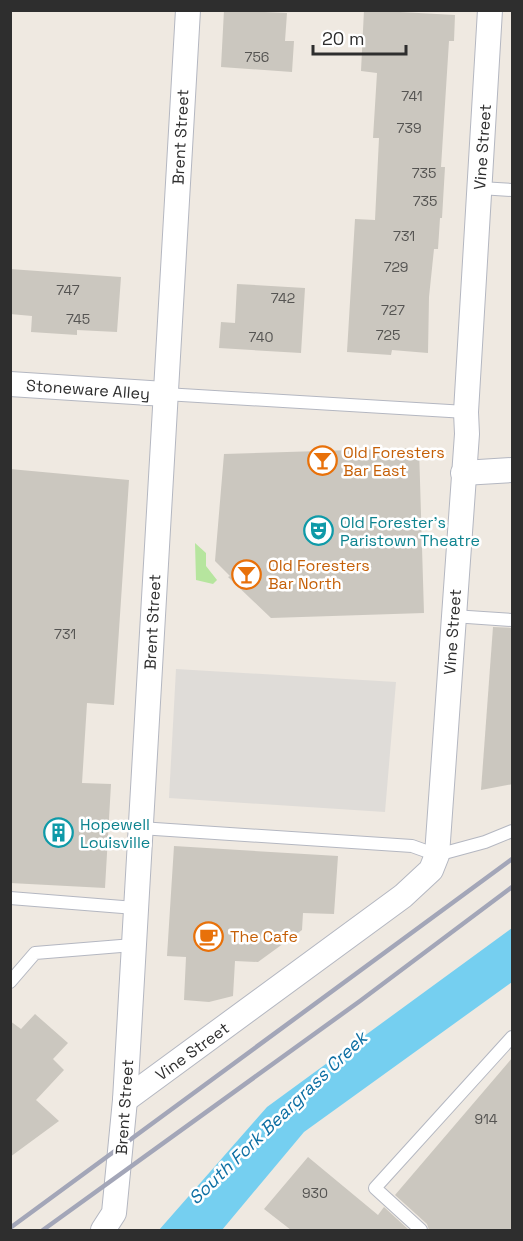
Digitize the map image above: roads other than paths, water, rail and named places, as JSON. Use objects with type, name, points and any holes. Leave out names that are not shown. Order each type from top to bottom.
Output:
[{"type":"street","name":"Brent Street","points":[[104,1230],[114,1213],[125,1100],[188,10]]},
{"type":"street","name":"Vine Street","points":[[125,1100],[403,896],[431,870],[438,855],[466,434],[490,10]]},
{"type":"street","name":"Stoneware Alley","points":[[10,384],[165,394]]},
{"type":"street","points":[[463,473],[513,470]]},
{"type":"lane","points":[[480,188],[513,190]]},
{"type":"lane","points":[[165,394],[466,412]]},
{"type":"lane","points":[[453,616],[513,620]]},
{"type":"lane","points":[[140,828],[412,846],[438,855],[485,842],[513,831]]},
{"type":"lane","points":[[10,898],[135,908]]},
{"type":"lane","points":[[10,982],[35,953],[133,945]]},
{"type":"lane","points":[[421,1230],[375,1188],[513,1037]]},
{"type":"water","name":"South Fork Beargrass Creek","points":[[512,928],[512,982],[304,1132],[222,1230],[159,1230],[267,1107]]},
{"type":"railway","points":[[10,1228],[512,859]]},
{"type":"railway","points":[[43,1230],[360,1001],[512,887]]},
{"type":"place","name":"Old Foresters Bar East","points":[[322,461]]},
{"type":"place","name":"Old Forester's Paristown Theatre","points":[[319,531]]},
{"type":"place","name":"Old Foresters Bar North","points":[[247,574]]},
{"type":"place","name":"Hopewell Louisville","points":[[59,833]]},
{"type":"place","name":"The Cafe","points":[[209,936]]}]
